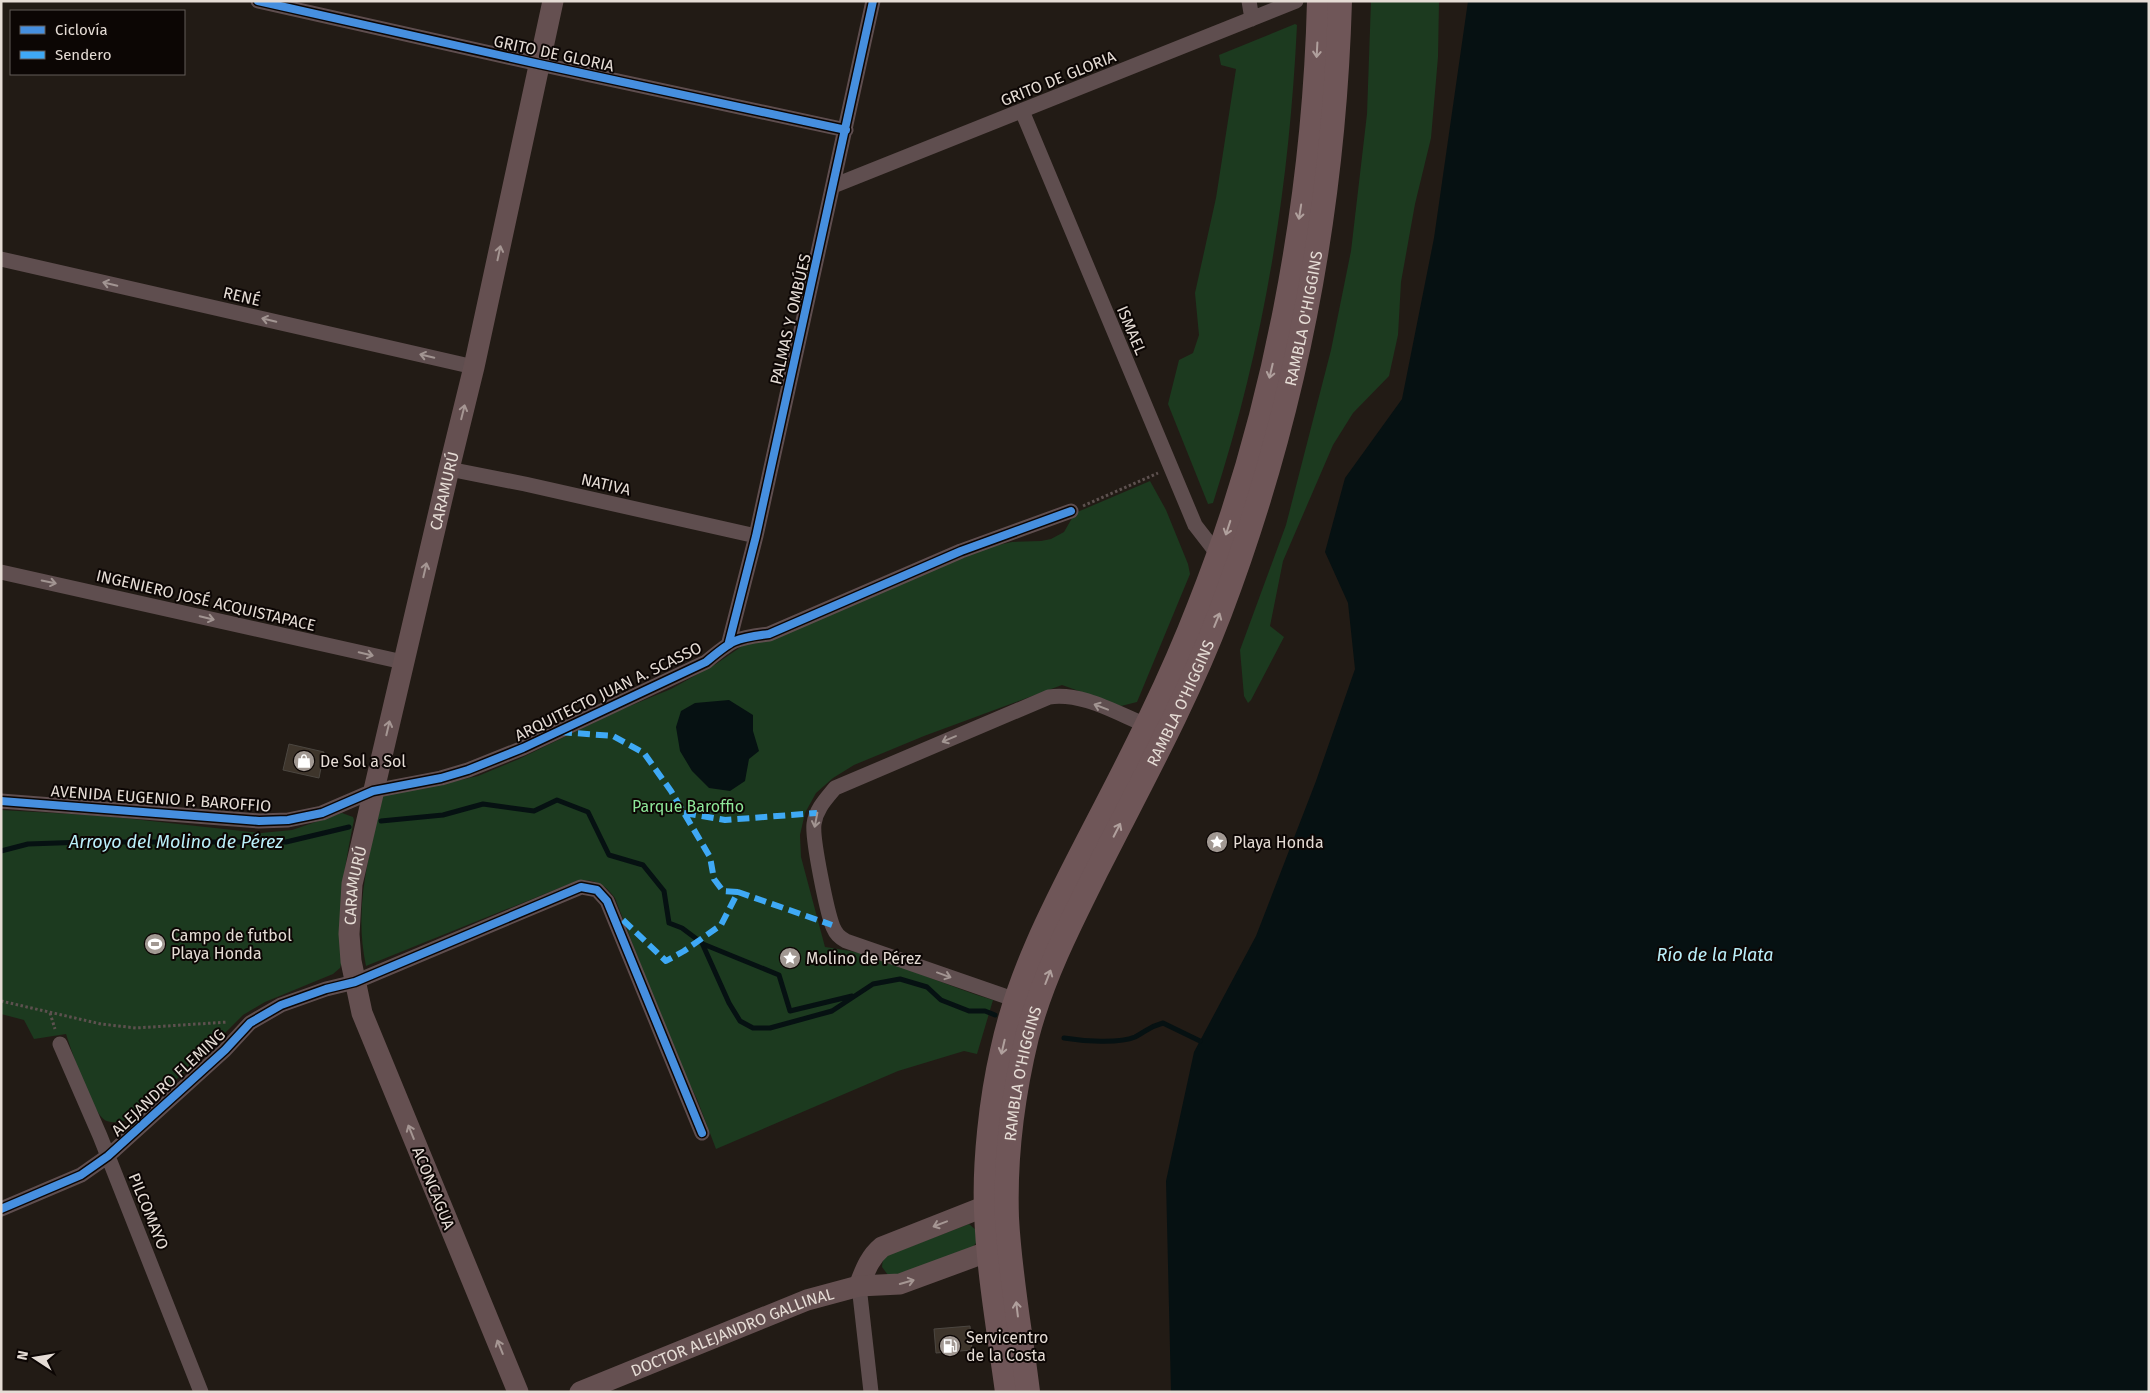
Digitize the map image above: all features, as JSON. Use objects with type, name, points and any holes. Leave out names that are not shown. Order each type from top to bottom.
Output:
[{"type":"main road","name":"CARAMURÚ","points":[[355,982],[349,934],[352,884],[448,470],[474,367],[553,1]]},
{"type":"main road","name":"RAMBLA O'HIGGINS","points":[[1028,1392],[999,1247],[986,1206],[989,1144],[1003,1045],[1016,1000],[1055,904],[1146,725],[1186,638],[1219,556],[1258,426],[1282,323],[1305,178],[1314,103],[1319,1]]},
{"type":"main road","name":"RAMBLA O'HIGGINS","points":[[1006,1392],[999,1247],[1007,1207],[1010,1145],[1017,1088],[1035,1010],[1076,911],[1165,737],[1200,661],[1239,561],[1271,461],[1301,339],[1324,203],[1339,58],[1340,1]]},
{"type":"main road","name":"ACONCAGUA","points":[[355,982],[362,1013],[518,1392]]},
{"type":"main road","points":[[859,1286],[868,1262],[882,1247],[986,1206]]},
{"type":"main road","name":"DOCTOR ALEJANDRO GALLINAL","points":[[580,1392],[807,1300],[859,1286],[900,1284],[999,1247]]},
{"type":"street","name":"GRITO DE GLORIA","points":[[258,1],[846,130]]},
{"type":"street","name":"PALMAS Y OMBÚES","points":[[729,642],[756,536],[874,1]]},
{"type":"street","points":[[1248,1],[1252,19]]},
{"type":"street","name":"GRITO DE GLORIA","points":[[833,186],[1296,1]]},
{"type":"street","name":"ISMAEL","points":[[1022,111],[1195,526],[1219,556]]},
{"type":"street","name":"RENÉ","points":[[1,259],[474,367]]},
{"type":"street","name":"NATIVA","points":[[448,470],[524,484],[756,536]]},
{"type":"street","name":"ARQUITECTO JUAN A. SCASSO","points":[[373,791],[441,778],[491,762],[706,662],[729,642],[745,637],[768,634],[961,551],[1071,511]]},
{"type":"street","name":"INGENIERO JOSÉ ACQUISTAPACE","points":[[1,572],[403,662]]},
{"type":"street","points":[[1016,1000],[838,936],[832,926],[818,858],[814,826],[817,813],[835,788],[1049,697],[1062,695],[1075,697],[1146,725]]},
{"type":"street","name":"AVENIDA EUGENIO P. BAROFFIO","points":[[1,801],[260,821],[288,820],[322,812],[373,791]]},
{"type":"street","name":"ALEJANDRO FLEMING","points":[[1,1209],[81,1175],[108,1156],[225,1050],[250,1024],[281,1005],[326,989],[355,982],[581,887],[597,890],[607,901],[702,1133]]},
{"type":"street","name":"PILCOMAYO","points":[[60,1044],[108,1156],[201,1392]]},
{"type":"street","points":[[859,1286],[872,1392]]},
{"type":"path","points":[[1071,511],[1170,468]]},
{"type":"path","points":[[1,1002],[101,1024],[136,1028],[256,1020]]},
{"type":"green space","points":[[1371,1],[1439,1],[1438,57],[1431,138],[1415,204],[1401,282],[1398,335],[1389,376],[1353,413],[1333,445],[1283,561],[1270,626],[1284,637],[1248,703],[1244,696],[1240,650],[1286,525],[1331,350],[1351,251],[1367,114]]},
{"type":"green space","points":[[1295,24],[1297,25],[1288,147],[1271,267],[1247,385],[1213,503],[1208,504],[1168,404],[1179,360],[1193,353],[1199,335],[1195,293],[1216,198],[1236,69],[1221,65],[1219,55]]},
{"type":"green space","name":"Parque Baroffio","points":[[1150,481],[1166,510],[1188,564],[1190,574],[1137,702],[1121,706],[1062,685],[924,736],[854,765],[833,778],[816,793],[805,813],[800,835],[801,857],[825,947],[876,958],[993,1000],[977,1054],[964,1051],[898,1071],[716,1149],[697,1099],[676,1057],[615,898],[608,889],[600,884],[579,880],[366,966],[362,944],[362,901],[368,859],[383,795],[426,788],[478,776],[519,759],[618,711],[671,689],[716,664],[745,644],[981,549],[1012,542],[1051,539],[1064,532],[1075,513]]},
{"type":"green space","points":[[1,810],[105,816],[261,833],[292,830],[342,813],[353,817],[342,890],[340,925],[342,961],[340,968],[333,974],[265,1002],[243,1015],[194,1064],[133,1117],[120,1122],[107,1121],[101,1117],[89,1096],[66,1034],[34,1039],[24,1020],[1,1014]]},
{"type":"green space","points":[[969,1224],[976,1230],[976,1243],[972,1248],[897,1278],[888,1275],[882,1267],[883,1257]]},
{"type":"water","name":"Río de la Plata","points":[[1468,1],[2149,1],[2149,1392],[1171,1392],[1166,1181],[1194,1052],[1256,936],[1316,781],[1355,669],[1348,603],[1325,552],[1345,478],[1402,399],[1434,238]]},
{"type":"water","points":[[729,700],[753,715],[753,731],[759,751],[749,759],[745,781],[730,791],[709,788],[692,771],[680,751],[676,727],[681,711],[695,703]]},
{"type":"building","name":"De Sol a Sol","points":[[289,744],[324,752],[319,778],[283,770]]},
{"type":"building","points":[[970,1326],[972,1350],[936,1353],[934,1329]]},
{"type":"waterway","name":"Arroyo del Molino de Pérez","points":[[381,821],[443,815],[483,804],[534,811],[557,800],[588,812],[609,855],[643,865],[664,891],[669,923],[682,928],[702,943],[729,1003],[740,1021],[753,1028],[770,1028],[832,1011],[873,984],[900,979],[927,987],[941,1000],[969,1011],[985,1011],[995,1015]]},
{"type":"waterway","name":"Arroyo del Molino de Pérez","points":[[1,851],[28,844],[86,842],[286,842],[349,827]]},
{"type":"waterway","points":[[703,944],[779,975],[790,1011],[852,996]]},
{"type":"waterway","name":"Arroyo del Molino de Pérez","points":[[1064,1038],[1090,1041],[1120,1041],[1135,1037],[1163,1023],[1200,1041]]},
{"type":"marked path","points":[[560,732],[613,736],[644,753],[671,791],[710,857],[714,879],[723,891],[738,892]]},
{"type":"marked path","points":[[684,813],[725,820],[817,813]]},
{"type":"marked path","points":[[623,920],[666,961],[721,925],[738,892],[832,925]]},
{"type":"cycle path","points":[[258,1],[846,130]]},
{"type":"cycle path","points":[[729,642],[756,536],[873,1]]},
{"type":"cycle path","points":[[1,801],[259,821],[288,820],[322,813],[373,791],[441,778],[468,770],[523,748],[706,662],[734,641],[769,634],[961,551],[1071,511]]},
{"type":"cycle path","points":[[1,1209],[81,1175],[108,1156],[225,1050],[250,1023],[281,1005],[326,989],[355,982],[581,887],[597,890],[607,901],[702,1133]]},
{"type":"place","name":"De Sol a Sol","points":[[304,761]]},
{"type":"place","name":"Playa Honda","points":[[1217,842]]},
{"type":"place","name":"Campo de futbol Playa Honda","points":[[155,944]]},
{"type":"place","name":"Molino de Pérez","points":[[790,958]]},
{"type":"place","name":"Servicentro de la Costa","points":[[950,1346]]}]
